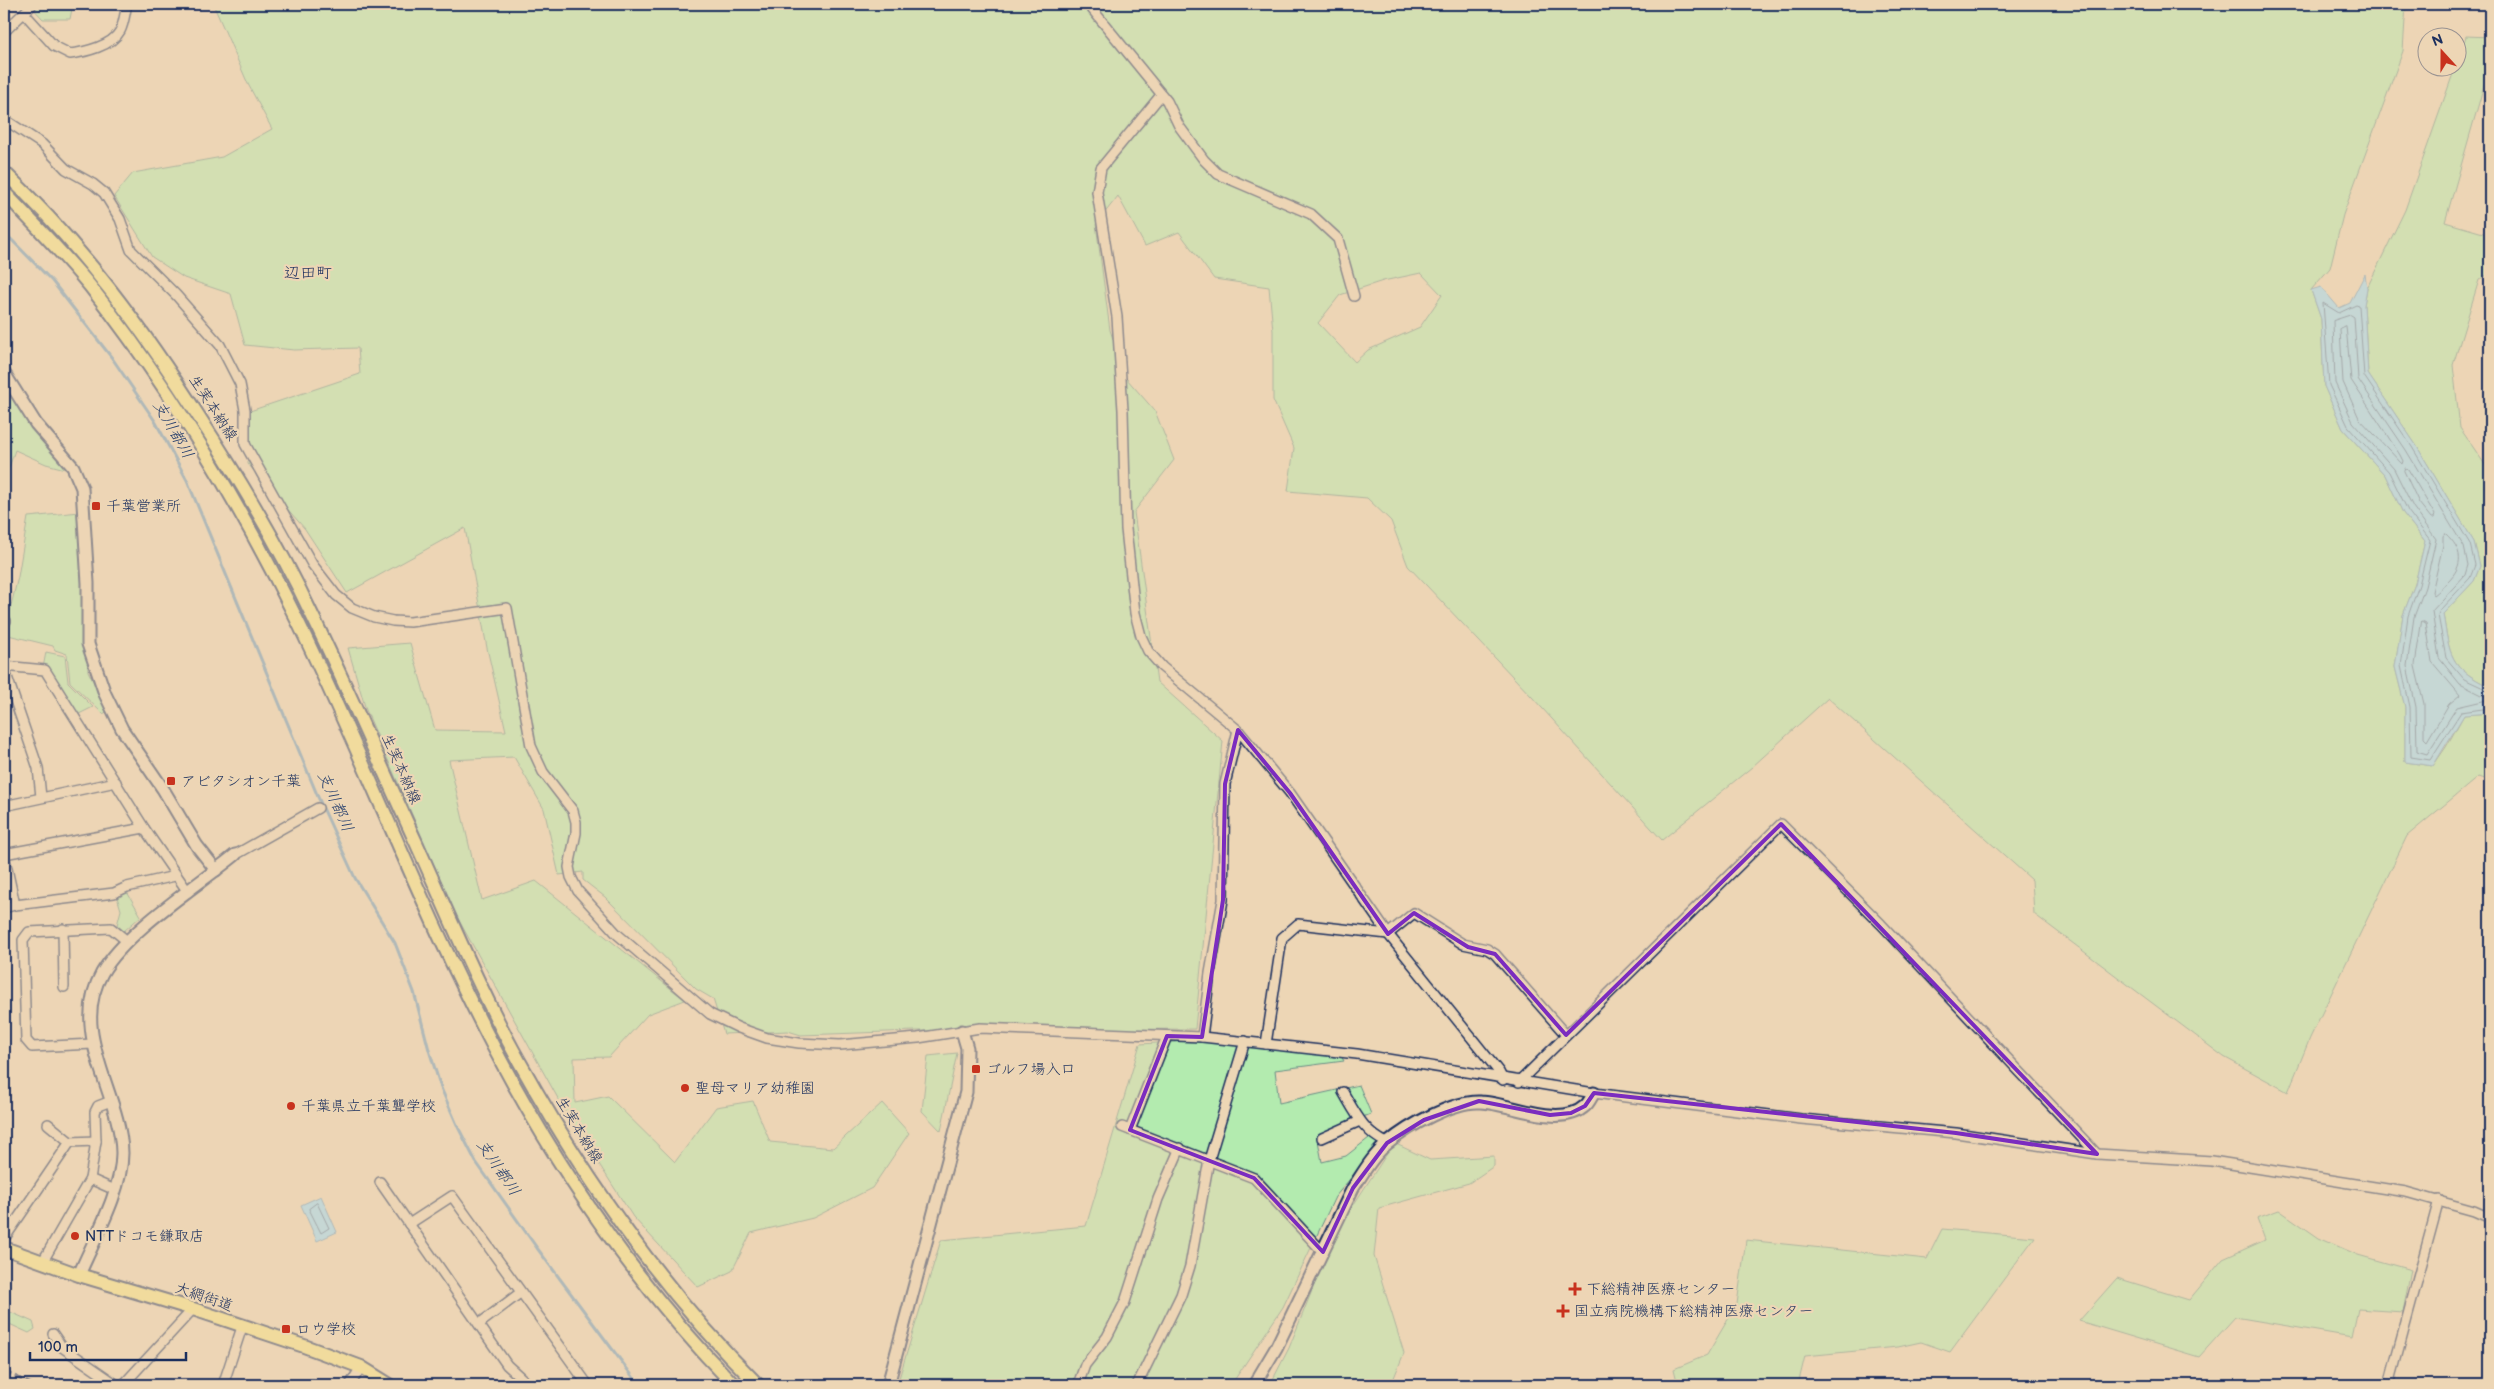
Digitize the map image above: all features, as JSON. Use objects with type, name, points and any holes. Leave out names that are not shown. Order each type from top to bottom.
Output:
[{"type":"main road","name":"生実本納線","points":[[4,172],[35,202],[105,280],[154,347],[241,482],[311,612],[466,954],[521,1065],[587,1176],[648,1263],[688,1311],[758,1385]]},
{"type":"main road","name":"生実本納線","points":[[4,192],[52,242],[83,278],[137,350],[169,396],[240,511],[297,621],[438,932],[512,1081],[549,1146],[628,1264],[700,1350],[734,1385]]},
{"type":"main road","name":"大網街道","points":[[4,1248],[79,1275],[193,1309],[361,1367],[390,1385]]},
{"type":"street","points":[[4,32],[28,10],[54,46],[70,54],[106,43],[115,38],[121,30],[127,4]]},
{"type":"street","points":[[1088,4],[1161,95],[1179,126],[1204,160],[1218,174],[1311,214],[1338,239],[1354,296]]},
{"type":"street","points":[[1161,95],[1100,168],[1097,192],[1117,316],[1123,410],[1126,529],[1134,613],[1145,644],[1162,667],[1238,730],[1290,794],[1388,934],[1500,1072],[1503,1080]]},
{"type":"street","points":[[4,119],[42,144],[66,170],[93,184],[104,193],[120,219],[131,250],[176,296],[220,346],[240,384],[244,410],[245,444],[248,451],[312,564],[336,596],[352,608],[374,617],[393,621],[410,622],[507,608],[531,746],[543,772],[573,811],[576,822],[569,867],[571,877],[578,891],[617,934],[710,1014],[739,1028],[767,1038],[799,1043],[840,1045],[980,1028],[1202,1037],[1244,1041],[1357,1054],[1503,1080],[1594,1093],[1801,1119],[1956,1133],[2096,1154],[2212,1161],[2347,1181],[2439,1200],[2490,1218]]},
{"type":"street","points":[[4,373],[36,424],[73,467],[82,488],[88,583],[88,644],[105,694],[122,729],[163,789],[197,846],[216,870]]},
{"type":"street","points":[[41,797],[38,768],[4,667],[45,670],[144,828],[175,876],[188,892]]},
{"type":"street","points":[[1202,1037],[1210,973],[1223,900],[1226,784],[1238,730]]},
{"type":"street","points":[[4,806],[116,782]]},
{"type":"street","points":[[79,1275],[115,1190],[122,1155],[121,1141],[111,1101],[93,1044],[91,1020],[95,990],[108,963],[127,941],[235,855],[318,808]]},
{"type":"street","points":[[1519,1082],[1781,824],[1881,924],[2096,1154]]},
{"type":"street","points":[[15,905],[4,854],[144,828]]},
{"type":"street","points":[[4,908],[15,905],[114,894],[127,887],[175,876]]},
{"type":"street","points":[[1266,1044],[1282,938],[1298,924],[1388,934],[1414,912],[1462,944],[1487,949],[1495,954],[1566,1035]]},
{"type":"street","points":[[93,1044],[32,1048],[26,1040],[23,940],[29,932],[111,928],[127,941]]},
{"type":"street","points":[[63,929],[64,987]]},
{"type":"street","points":[[888,1385],[966,1092],[966,1048],[962,1031]]},
{"type":"street","points":[[1167,1036],[1126,1128],[1254,1178],[1323,1252]]},
{"type":"street","points":[[1137,1385],[1181,1295],[1190,1266],[1209,1160],[1244,1041]]},
{"type":"street","points":[[1343,1092],[1360,1121],[1373,1137],[1387,1143]]},
{"type":"street","points":[[1254,1385],[1276,1348],[1353,1188],[1365,1168],[1387,1143],[1424,1120],[1456,1106],[1480,1101],[1550,1115],[1571,1113],[1585,1106],[1594,1093]]},
{"type":"street","points":[[43,1261],[90,1179],[96,1141],[95,1112],[98,1106],[111,1101]]},
{"type":"street","points":[[1322,1138],[1360,1121]]},
{"type":"street","points":[[48,1124],[70,1142],[96,1141]]},
{"type":"street","points":[[4,1239],[70,1142]]},
{"type":"street","points":[[1081,1385],[1080,1379],[1084,1365],[1106,1337],[1125,1302],[1158,1199],[1180,1148]]},
{"type":"street","points":[[90,1179],[115,1190]]},
{"type":"street","points":[[380,1182],[508,1365],[529,1385]]},
{"type":"street","points":[[409,1224],[452,1196],[588,1385]]},
{"type":"street","points":[[2389,1385],[2439,1200]]},
{"type":"street","points":[[479,1324],[520,1293]]},
{"type":"street","points":[[123,1385],[193,1309]]},
{"type":"street","points":[[222,1385],[242,1327]]},
{"type":"street","points":[[53,1334],[62,1347],[117,1385]]},
{"type":"street","points":[[350,1385],[361,1367]]},
{"type":"highlighted area","points":[[1238,730],[1290,793],[1388,934],[1414,913],[1468,947],[1495,954],[1566,1035],[1781,824],[2097,1154],[1956,1133],[1594,1093],[1585,1106],[1571,1113],[1550,1115],[1479,1101],[1424,1120],[1387,1143],[1353,1188],[1323,1252],[1254,1178],[1130,1130],[1167,1036],[1202,1037],[1223,900],[1225,784]]},
{"type":"green space","points":[[29,4],[73,4],[70,19],[43,19]]},
{"type":"green space","points":[[213,4],[2406,4],[2403,51],[2343,215],[2330,268],[2311,290],[2321,319],[2324,386],[2343,429],[2385,475],[2403,513],[2425,541],[2415,584],[2403,615],[2395,667],[2405,707],[2405,762],[2433,766],[2464,715],[2490,713],[2490,781],[2478,777],[2407,836],[2310,1038],[2288,1092],[2224,1057],[2034,914],[2032,880],[1828,698],[1752,767],[1662,840],[1532,697],[1408,566],[1391,521],[1367,498],[1288,491],[1294,448],[1273,400],[1273,331],[1269,287],[1214,279],[1179,232],[1145,246],[1118,196],[1096,224],[1110,330],[1126,378],[1155,411],[1174,460],[1134,512],[1157,682],[1223,741],[1195,1029],[915,1031],[801,1035],[788,1031],[724,1034],[713,999],[696,989],[605,897],[583,880],[583,872],[559,875],[544,809],[514,757],[449,760],[482,900],[536,881],[685,1000],[648,1014],[609,1057],[574,1058],[575,1103],[608,1096],[675,1162],[716,1107],[753,1101],[770,1142],[833,1148],[882,1103],[909,1133],[872,1188],[813,1218],[751,1233],[732,1271],[698,1287],[633,1217],[565,1111],[457,917],[366,710],[348,648],[410,643],[435,730],[506,731],[487,648],[465,528],[347,593],[305,529],[248,464],[250,411],[360,374],[358,348],[294,350],[245,345],[231,294],[184,278],[152,257],[114,196],[133,173],[222,157],[272,129],[248,84]],"holes":[[[1421,273],[1442,295],[1420,327],[1368,350],[1355,362],[1318,323],[1340,295],[1383,281]]]},
{"type":"green space","points":[[2466,36],[2490,37],[2490,64],[2445,222],[2490,235],[2490,273],[2479,280],[2453,365],[2460,428],[2490,472],[2490,687],[2466,673],[2454,659],[2450,650],[2443,614],[2474,581],[2480,566],[2474,542],[2416,445],[2368,374],[2364,305],[2367,288],[2405,210],[2451,78],[2466,78]]},
{"type":"green space","points":[[4,391],[40,424],[69,470],[46,464],[15,450],[4,482]]},
{"type":"green space","points":[[80,512],[88,671],[108,711],[103,714],[70,682],[67,654],[55,650],[53,646],[4,634],[18,577],[28,517]]},
{"type":"green space","points":[[46,652],[65,656],[68,682],[93,707],[77,715],[43,668]]},
{"type":"green space","points":[[127,892],[141,916],[124,931],[117,925],[121,910],[117,897]]},
{"type":"green space","points":[[1189,1041],[1258,1041],[1338,1051],[1344,1061],[1275,1070],[1279,1103],[1359,1085],[1371,1114],[1317,1135],[1322,1162],[1346,1156],[1369,1138],[1379,1144],[1335,1197],[1283,1307],[1231,1385],[897,1385],[941,1240],[1086,1226],[1140,1044]]},
{"type":"green space","points":[[957,1053],[941,1131],[922,1111],[928,1056]]},
{"type":"green space","points":[[1394,1143],[1430,1160],[1494,1156],[1494,1166],[1469,1183],[1379,1208],[1374,1256],[1404,1353],[1391,1385],[1270,1385],[1289,1348],[1335,1233]]},
{"type":"green space","points":[[2279,1210],[2319,1238],[2358,1255],[2411,1270],[2403,1312],[2358,1309],[2352,1337],[2235,1317],[2199,1357],[2079,1321],[2117,1278],[2189,1300],[2223,1259],[2265,1240],[2257,1218]]},
{"type":"green space","points":[[1942,1229],[2035,1237],[1950,1352],[1921,1342],[1898,1347],[1805,1356],[1798,1385],[1678,1385],[1674,1369],[1707,1355],[1737,1304],[1746,1240],[1927,1259]]},
{"type":"green space","points":[[8,1311],[33,1322],[35,1329],[29,1333],[5,1322],[4,1315]]},
{"type":"water","points":[[2365,274],[2367,288],[2364,305],[2368,374],[2416,445],[2474,542],[2480,566],[2474,581],[2443,614],[2450,650],[2454,659],[2466,673],[2490,687],[2490,713],[2464,715],[2433,766],[2405,762],[2405,707],[2395,667],[2403,615],[2415,584],[2425,541],[2403,513],[2385,475],[2343,429],[2324,386],[2321,319],[2311,290],[2321,287],[2339,308],[2350,303]]},
{"type":"water","points":[[321,1196],[337,1232],[317,1241],[301,1205]]},
{"type":"waterway","name":"支川都川","points":[[4,232],[52,281],[112,358],[155,421],[187,480],[318,797],[355,878],[395,943],[414,992],[441,1088],[458,1127],[476,1162],[537,1248],[639,1385]]},
{"type":"railway","points":[[4,1371],[33,1385]]},
{"type":"place","name":"千葉営業所","points":[[96,506]]},
{"type":"place","name":"アビタシオン千葉","points":[[171,781]]},
{"type":"place","name":"ゴルフ場入口","points":[[976,1069]]},
{"type":"place","name":"聖母マリア幼稚園","points":[[685,1088]]},
{"type":"place","name":"千葉県立千葉聾学校","points":[[291,1106]]},
{"type":"place","name":"NTTドコモ鎌取店","points":[[75,1236]]},
{"type":"place","name":"下総精神医療センター","points":[[1575,1289]]},
{"type":"place","name":"国立病院機構下総精神医療センター","points":[[1563,1311]]},
{"type":"place","name":"ロウ学校","points":[[286,1329]]},
{"type":"district","name":"辺田町","points":[[308,273]]}]
